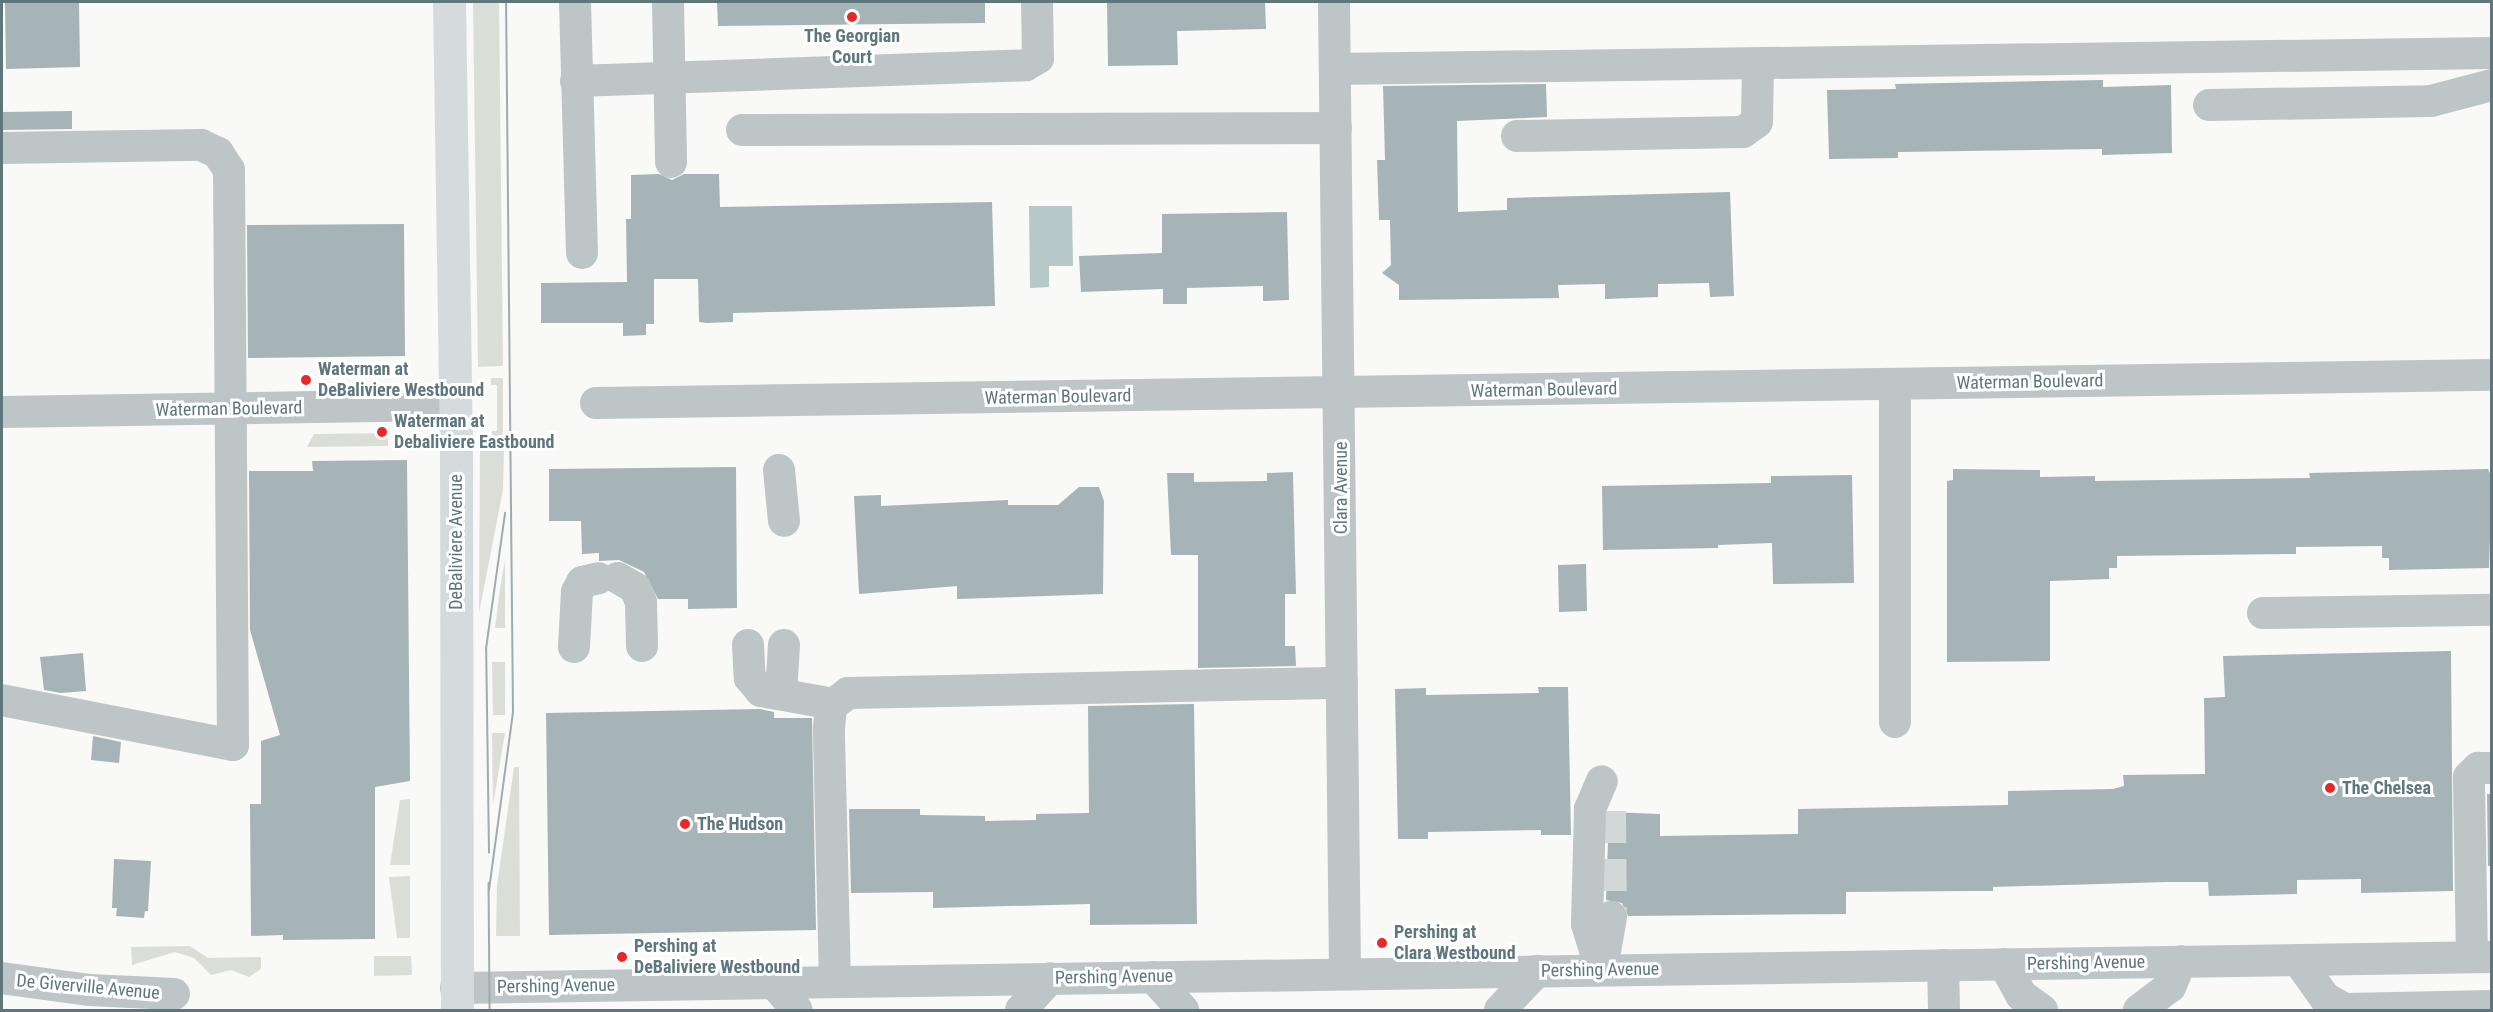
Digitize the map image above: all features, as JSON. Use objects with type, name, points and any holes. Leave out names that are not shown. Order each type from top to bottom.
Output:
[{"type":"main road","name":"DeBaliviere Avenue","points":[[449,2],[456,405],[457,999]]},
{"type":"street","points":[[575,2],[582,253]]},
{"type":"street","points":[[668,2],[671,162]]},
{"type":"street","points":[[576,81],[1026,65],[1038,58],[1037,2]]},
{"type":"street","name":"Clara Avenue","points":[[1334,2],[1345,974]]},
{"type":"street","points":[[1335,69],[2492,53]]},
{"type":"street","points":[[1517,136],[1743,132],[1757,122],[1758,64]]},
{"type":"street","points":[[2209,105],[2431,100],[2492,85]]},
{"type":"street","points":[[742,130],[1336,128]]},
{"type":"street","points":[[2,148],[201,145],[218,153],[229,170],[233,745],[2,700]]},
{"type":"street","name":"Waterman Boulevard","points":[[597,403],[2492,375]]},
{"type":"street","points":[[1894,384],[1895,722]]},
{"type":"street","name":"Waterman Boulevard","points":[[2,412],[456,405]]},
{"type":"street","points":[[779,470],[784,521]]},
{"type":"street","points":[[574,647],[577,592],[582,582],[609,578],[635,588],[641,602],[642,646]]},
{"type":"street","points":[[2263,613],[2492,610]]},
{"type":"street","points":[[748,645],[750,678],[761,691],[834,704]]},
{"type":"street","points":[[781,694],[784,645]]},
{"type":"street","points":[[836,982],[829,728],[834,704],[848,693],[1342,684]]},
{"type":"street","points":[[2482,957],[2469,777],[2478,768],[2492,768]]},
{"type":"street","points":[[1601,970],[1587,924],[1590,809],[1602,782],[1610,812]]},
{"type":"street","points":[[1601,970],[1611,916]]},
{"type":"street","name":"Pershing Avenue","points":[[457,999],[762,992],[836,982],[2482,957]]},
{"type":"street","points":[[2298,960],[2325,998],[2345,1009],[2492,1006]]},
{"type":"street","points":[[2139,1011],[2170,987],[2181,961]]},
{"type":"street","points":[[2004,964],[2021,995],[2042,1011]]},
{"type":"street","points":[[1943,965],[1944,1011]]},
{"type":"street","points":[[1500,1011],[1538,971]]},
{"type":"street","points":[[1153,977],[1183,1011]]},
{"type":"street","points":[[1021,1011],[1050,978]]},
{"type":"street","name":"De Giverville Avenue","points":[[19,991],[174,994]]},
{"type":"street","points":[[762,992],[797,1011]]},
{"type":"shaded area","points":[[473,2],[499,2],[503,366],[478,367]]},
{"type":"shaded area","points":[[1029,206],[1072,206],[1073,266],[1049,266],[1049,287],[1030,288]]},
{"type":"shaded area","points":[[491,378],[503,378],[503,437],[492,437],[492,431],[497,431],[497,385],[491,385]]},
{"type":"shaded area","points":[[388,433],[388,446],[307,447],[314,434]]},
{"type":"shaded area","points":[[504,448],[503,490],[479,613],[480,449]]},
{"type":"shaded area","points":[[505,560],[505,628],[495,628],[500,589]]},
{"type":"shaded area","points":[[492,662],[505,662],[505,715],[493,715]]},
{"type":"shaded area","points":[[492,733],[505,733],[493,805]]},
{"type":"shaded area","points":[[514,767],[519,767],[520,936],[496,936],[497,886]]},
{"type":"shaded area","points":[[410,799],[410,865],[390,865],[400,800]]},
{"type":"shaded area","points":[[410,876],[410,938],[397,938],[389,877]]},
{"type":"shaded area","points":[[190,946],[208,958],[261,957],[261,969],[249,977],[231,970],[211,975],[194,958],[175,952],[132,965],[131,947]]},
{"type":"shaded area","points":[[374,956],[411,956],[412,975],[374,976]]},
{"type":"building","points":[[5,2],[79,2],[80,67],[6,69]]},
{"type":"building","name":"The Georgian Court","points":[[717,2],[985,2],[985,23],[718,26]]},
{"type":"building","points":[[1107,2],[1265,2],[1266,29],[1177,31],[1178,65],[1108,66]]},
{"type":"building","points":[[2103,80],[2103,87],[2171,85],[2172,153],[2102,155],[2102,149],[1898,152],[1898,158],[1829,159],[1827,90],[1896,89],[1895,84]]},
{"type":"building","points":[[1546,84],[1547,117],[1457,121],[1458,212],[1507,210],[1507,198],[1730,192],[1734,296],[1710,297],[1709,283],[1658,284],[1658,297],[1605,299],[1605,284],[1558,285],[1559,298],[1399,300],[1399,285],[1382,273],[1391,265],[1390,220],[1379,220],[1377,160],[1385,160],[1383,86]]},
{"type":"building","points":[[72,111],[72,129],[2,130],[2,112]]},
{"type":"building","points":[[659,174],[672,180],[684,174],[719,174],[720,207],[992,202],[995,306],[733,313],[733,322],[707,323],[699,322],[698,279],[654,279],[654,324],[646,324],[646,335],[623,336],[623,323],[541,323],[541,283],[627,282],[626,219],[631,219],[631,175]]},
{"type":"building","points":[[1287,212],[1289,300],[1263,301],[1263,286],[1187,288],[1187,304],[1163,304],[1163,289],[1081,292],[1079,256],[1162,253],[1162,214]]},
{"type":"building","points":[[404,224],[405,356],[248,358],[247,225]]},
{"type":"building","points":[[407,460],[410,781],[375,787],[375,939],[283,940],[283,935],[251,936],[250,804],[261,804],[261,741],[280,735],[250,630],[249,471],[313,471],[312,461]]},
{"type":"building","points":[[736,467],[737,608],[688,609],[688,599],[658,599],[644,572],[619,560],[599,561],[599,553],[582,554],[581,521],[549,521],[549,469]]},
{"type":"building","points":[[1953,469],[2040,470],[2040,477],[2095,476],[2095,481],[2310,478],[2309,473],[2488,469],[2492,478],[2489,568],[2389,570],[2389,558],[2382,558],[2382,546],[2296,547],[2296,554],[2117,556],[2117,568],[2109,568],[2109,579],[2050,581],[2050,661],[1947,662],[1947,481],[1953,480]]},
{"type":"building","points":[[1293,472],[1296,594],[1285,594],[1285,646],[1295,646],[1296,666],[1198,668],[1198,555],[1171,555],[1167,473],[1194,473],[1194,482],[1267,481],[1267,473]]},
{"type":"building","points":[[1852,475],[1854,583],[1773,584],[1772,543],[1718,545],[1718,548],[1603,550],[1602,486],[1771,483],[1771,476]]},
{"type":"building","points":[[1079,487],[1099,487],[1104,501],[1103,594],[957,599],[957,586],[859,594],[854,496],[881,495],[881,506],[1008,500],[1008,505],[1058,505]]},
{"type":"building","points":[[1586,564],[1587,611],[1559,612],[1558,565]]},
{"type":"building","points":[[2451,651],[2453,891],[2361,893],[2361,879],[2297,880],[2297,894],[2209,896],[2208,882],[1993,887],[1993,891],[1846,892],[1846,914],[1628,916],[1622,903],[1606,900],[1609,812],[1660,814],[1660,836],[1798,834],[1798,809],[2008,805],[2008,791],[2113,789],[2124,786],[2123,775],[2205,774],[2204,698],[2225,697],[2223,656]]},
{"type":"building","points":[[83,653],[86,691],[61,693],[44,690],[40,657]]},
{"type":"building","points":[[1538,687],[1568,687],[1571,835],[1541,835],[1541,830],[1428,832],[1428,839],[1398,839],[1395,689],[1426,688],[1426,695],[1539,693]]},
{"type":"building","points":[[1194,704],[1197,924],[1090,925],[1090,904],[933,908],[933,892],[851,893],[849,809],[920,809],[920,815],[985,816],[985,821],[1036,820],[1036,814],[1089,813],[1088,706]]},
{"type":"building","name":"The Hudson","points":[[760,709],[774,712],[774,718],[812,718],[816,930],[549,935],[546,713]]},
{"type":"building","points":[[93,736],[121,742],[119,763],[91,760]]},
{"type":"building","points":[[2487,794],[2492,794],[2492,866],[2488,866]]},
{"type":"building","points":[[114,859],[151,861],[148,911],[145,911],[144,918],[116,916],[117,908],[112,908]]},
{"type":"tunnel","points":[[1610,811],[1611,917]]},
{"type":"tram line","points":[[489,890],[513,713],[506,2]]},
{"type":"tram line","points":[[489,853],[486,649],[505,513]]},
{"type":"tram line","points":[[489,883],[490,1010]]},
{"type":"place","name":"The Georgian Court","points":[[852,17]]},
{"type":"place","name":"Waterman at DeBaliviere Westbound","points":[[306,380]]},
{"type":"place","name":"Waterman at Debaliviere Eastbound","points":[[382,432]]},
{"type":"place","name":"The Chelsea","points":[[2330,788]]},
{"type":"place","name":"The Hudson","points":[[685,824]]},
{"type":"place","name":"Pershing at Clara Westbound","points":[[1382,943]]},
{"type":"place","name":"Pershing at DeBaliviere Westbound","points":[[622,957]]}]
